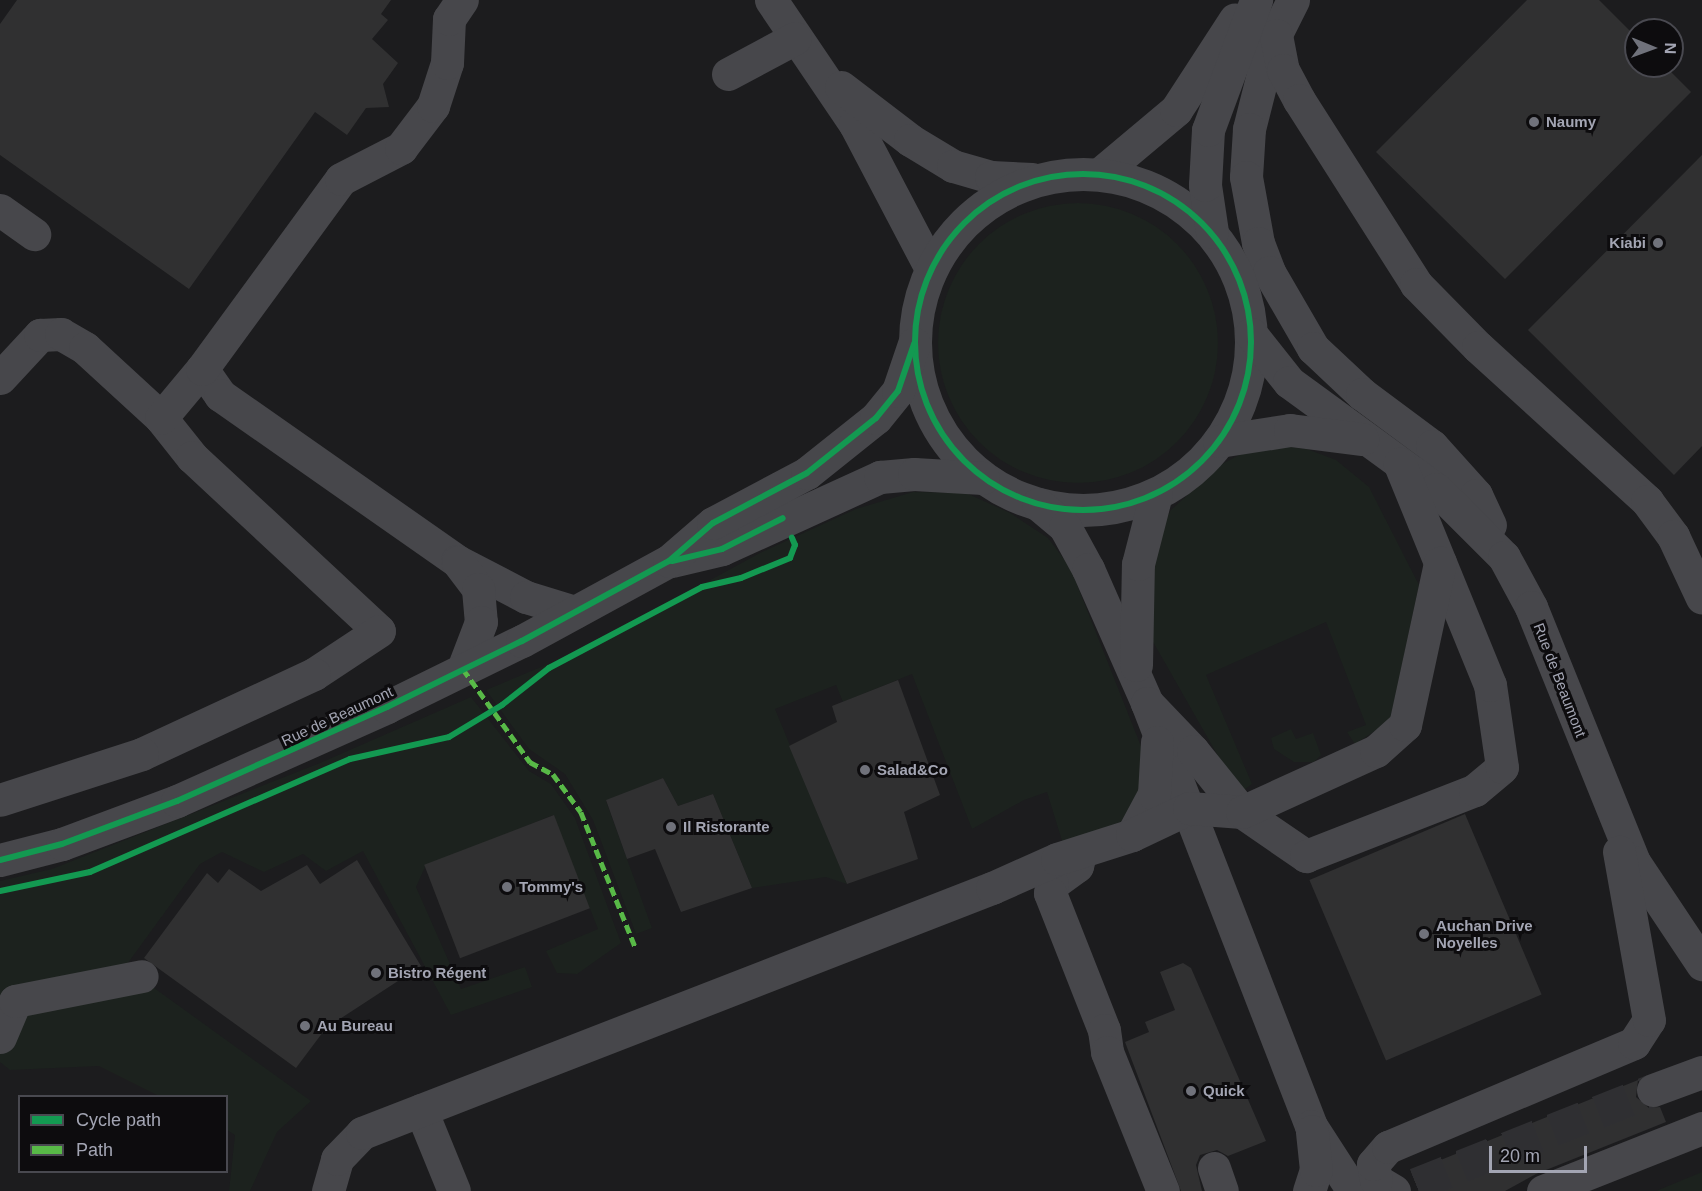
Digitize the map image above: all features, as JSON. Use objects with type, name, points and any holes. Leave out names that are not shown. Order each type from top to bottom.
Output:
[{"type":"street","points":[[161,418],[202,369],[341,179],[401,148],[433,106],[447,63],[449,19],[462,0]]},
{"type":"street","points":[[771,0],[855,124],[931,269]]},
{"type":"street","points":[[1101,173],[1176,110],[1247,0]]},
{"type":"street","points":[[1038,504],[1098,510],[1128,505],[1156,494],[1201,462],[1220,441],[1245,390],[1251,334],[1240,280],[1212,232],[1204,185],[1208,130],[1256,0]]},
{"type":"street","points":[[1293,0],[1276,35],[1256,96],[1246,177],[1258,243],[1269,272],[1313,348],[1362,394],[1432,446],[1476,495],[1504,557]]},
{"type":"street","points":[[1276,35],[1283,70],[1299,100],[1416,284],[1478,347],[1647,501],[1673,536],[1702,597]]},
{"type":"street","points":[[728,74],[795,38]]},
{"type":"street","points":[[818,69],[910,140],[953,166],[991,177],[1037,179]]},
{"type":"street","points":[[1212,232],[1162,192],[1132,180],[1101,173],[1069,173],[1037,179],[993,198],[957,229],[931,269],[919,302],[914,344],[920,383],[933,419],[954,452],[983,478],[1038,504],[1065,527],[1088,569],[1189,808],[1311,1126],[1353,1191]]},
{"type":"street","points":[[0,210],[34,234]]},
{"type":"street","points":[[0,378],[40,335],[62,334],[86,348],[161,418],[192,457],[379,631],[314,674],[142,754],[0,800]]},
{"type":"street","name":"Rue de Beaumont","points":[[1251,334],[1289,382],[1364,439],[1436,489],[1504,557],[1531,607],[1611,812],[1634,862],[1702,964]]},
{"type":"street","name":"Rue de Beaumont","points":[[0,860],[62,844],[177,801],[463,669],[669,561],[713,523],[807,473],[876,418],[898,391],[914,344]]},
{"type":"street","points":[[202,369],[220,395],[457,561],[526,597],[575,612]]},
{"type":"street","name":"Rue de Beaumont","points":[[1220,441],[1290,430],[1364,439]]},
{"type":"street","points":[[1147,704],[1192,751],[1242,812],[1306,856],[1475,790],[1502,767],[1490,685],[1398,461]]},
{"type":"street","name":"Rue de Beaumont","points":[[669,561],[722,549],[880,477],[914,474],[983,478]]},
{"type":"street","points":[[1132,835],[1154,794],[1158,767],[1147,704],[1138,564],[1156,494]]},
{"type":"street","points":[[457,561],[478,589],[481,622],[463,669]]},
{"type":"street","points":[[328,1191],[337,1159],[362,1133],[1080,853],[1132,835],[1189,808],[1242,812],[1376,751],[1405,725],[1440,563]]},
{"type":"street","points":[[1402,1189],[1376,1180],[1373,1164],[1388,1147],[1634,1043],[1649,1020],[1611,812]]},
{"type":"street","points":[[1080,853],[1077,866],[1062,873],[1050,893],[1104,1030],[1107,1052],[1163,1191]]},
{"type":"street","points":[[0,1037],[15,1001],[142,976]]},
{"type":"street","points":[[1653,1090],[1702,1072]]},
{"type":"street","points":[[421,1110],[454,1191]]},
{"type":"street","points":[[1308,1191],[1316,1170],[1311,1126]]},
{"type":"street","points":[[1543,1191],[1702,1128]]},
{"type":"shaded area","points":[[0,0],[1702,0],[1702,1183],[1681,1191],[0,1191]]},
{"type":"shaded area","points":[[1078,203],[1119,209],[1156,227],[1177,244],[1194,265],[1212,302],[1218,343],[1212,384],[1194,421],[1177,442],[1156,459],[1119,477],[1078,483],[1037,477],[1000,459],[979,442],[962,421],[944,384],[938,343],[944,302],[962,265],[979,244],[1000,227],[1037,209]]},
{"type":"shaded area","points":[[1275,445],[1307,449],[1336,460],[1369,487],[1419,585],[1390,721],[1355,744],[1347,732],[1366,725],[1326,622],[1206,675],[1252,784],[1244,790],[1234,784],[1152,640],[1147,591],[1158,533],[1171,510],[1222,464],[1247,451]]},
{"type":"shaded area","points":[[913,492],[966,493],[1010,513],[1048,538],[1070,567],[1148,764],[1131,818],[1063,844],[1047,792],[1024,800],[972,829],[912,674],[843,702],[836,685],[775,709],[847,884],[826,877],[752,888],[713,794],[678,806],[663,778],[606,801],[652,928],[636,934],[593,820],[565,774],[529,749],[486,690],[582,650],[760,553],[856,509]]},
{"type":"shaded area","points":[[471,697],[529,771],[551,784],[575,818],[621,943],[577,974],[557,973],[546,951],[598,929],[553,815],[425,867],[416,887],[461,989],[525,967],[532,987],[451,1015],[363,851],[326,871],[303,854],[264,872],[222,852],[200,864],[125,967],[311,1101],[277,1132],[250,1191],[229,1191],[235,1135],[228,1131],[228,1095],[157,1095],[99,1066],[10,1070],[0,1062],[0,881],[52,869],[320,763]]},
{"type":"shaded area","points":[[1291,729],[1296,739],[1313,733],[1321,755],[1314,762],[1294,762],[1274,749],[1271,738]]},
{"type":"shaded area","points":[[1702,1172],[1702,1191],[1656,1191]]},
{"type":"building","points":[[17,0],[391,0],[381,14],[388,20],[372,39],[398,63],[383,84],[389,107],[366,108],[347,135],[315,112],[189,289],[0,155],[0,24]]},
{"type":"building","name":"Naumy","points":[[1527,0],[1599,0],[1624,25],[1624,78],[1677,78],[1691,92],[1505,279],[1376,152]]},
{"type":"building","name":"Kiabi","points":[[1702,155],[1702,446],[1674,475],[1528,330]]},
{"type":"building","name":"Salad&Co","points":[[898,680],[940,795],[904,812],[918,859],[847,884],[789,746],[837,722],[832,706]]},
{"type":"building","name":"Il Ristorante","points":[[663,778],[678,806],[713,794],[752,888],[681,912],[655,849],[627,859],[606,800]]},
{"type":"building","name":"Auchan Drive Noyelles","points":[[1465,814],[1542,994],[1386,1060],[1309,880]]},
{"type":"building","name":"Tommy's","points":[[554,815],[590,908],[460,958],[424,865]]},
{"type":"building","points":[[357,860],[421,966],[326,1028],[296,1068],[144,958],[207,873],[218,883],[229,869],[261,891],[307,865],[320,884]]},
{"type":"building","name":"Quick","points":[[1183,963],[1191,968],[1266,1141],[1228,1156],[1217,1150],[1200,1155],[1196,1165],[1202,1191],[1181,1191],[1125,1042],[1149,1032],[1145,1022],[1175,1010],[1160,972]]},
{"type":"building","points":[[1638,1080],[1636,1097],[1649,1108],[1660,1107],[1666,1122],[1536,1174],[1505,1191],[1419,1191],[1411,1172]]},
{"type":"tunnel","points":[[1416,1184],[1653,1090]]},
{"type":"marked path","points":[[463,669],[530,762],[553,774],[581,812],[636,949]]},
{"type":"cycle path","points":[[1083,174],[1116,177],[1147,187],[1176,202],[1202,223],[1223,249],[1238,278],[1248,309],[1251,342],[1248,375],[1238,406],[1223,435],[1202,461],[1176,482],[1147,497],[1116,507],[1083,510],[1050,507],[1019,497],[990,482],[964,461],[943,435],[928,406],[918,375],[915,342],[918,309],[928,278],[943,249],[964,223],[990,202],[1019,187],[1050,177],[1083,174]]},
{"type":"cycle path","points":[[0,860],[62,844],[177,801],[387,707],[522,641],[669,561],[713,523],[807,473],[876,418],[898,391],[914,344]]},
{"type":"cycle path","points":[[672,561],[722,549],[783,518]]},
{"type":"cycle path","points":[[0,891],[90,872],[350,759],[449,737],[502,705],[549,668],[702,587],[741,578],[790,558],[795,545],[792,538]]},
{"type":"place","name":"Naumy","points":[[1534,122]]},
{"type":"place","name":"Kiabi","points":[[1658,243]]},
{"type":"place","name":"Salad&Co","points":[[865,770]]},
{"type":"place","name":"Il Ristorante","points":[[671,827]]},
{"type":"place","name":"Tommy's","points":[[507,887]]},
{"type":"place","name":"Auchan Drive Noyelles","points":[[1424,934]]},
{"type":"place","name":"Bistro Régent","points":[[376,973]]},
{"type":"place","name":"Au Bureau","points":[[305,1026]]},
{"type":"place","name":"Quick","points":[[1191,1091]]}]
